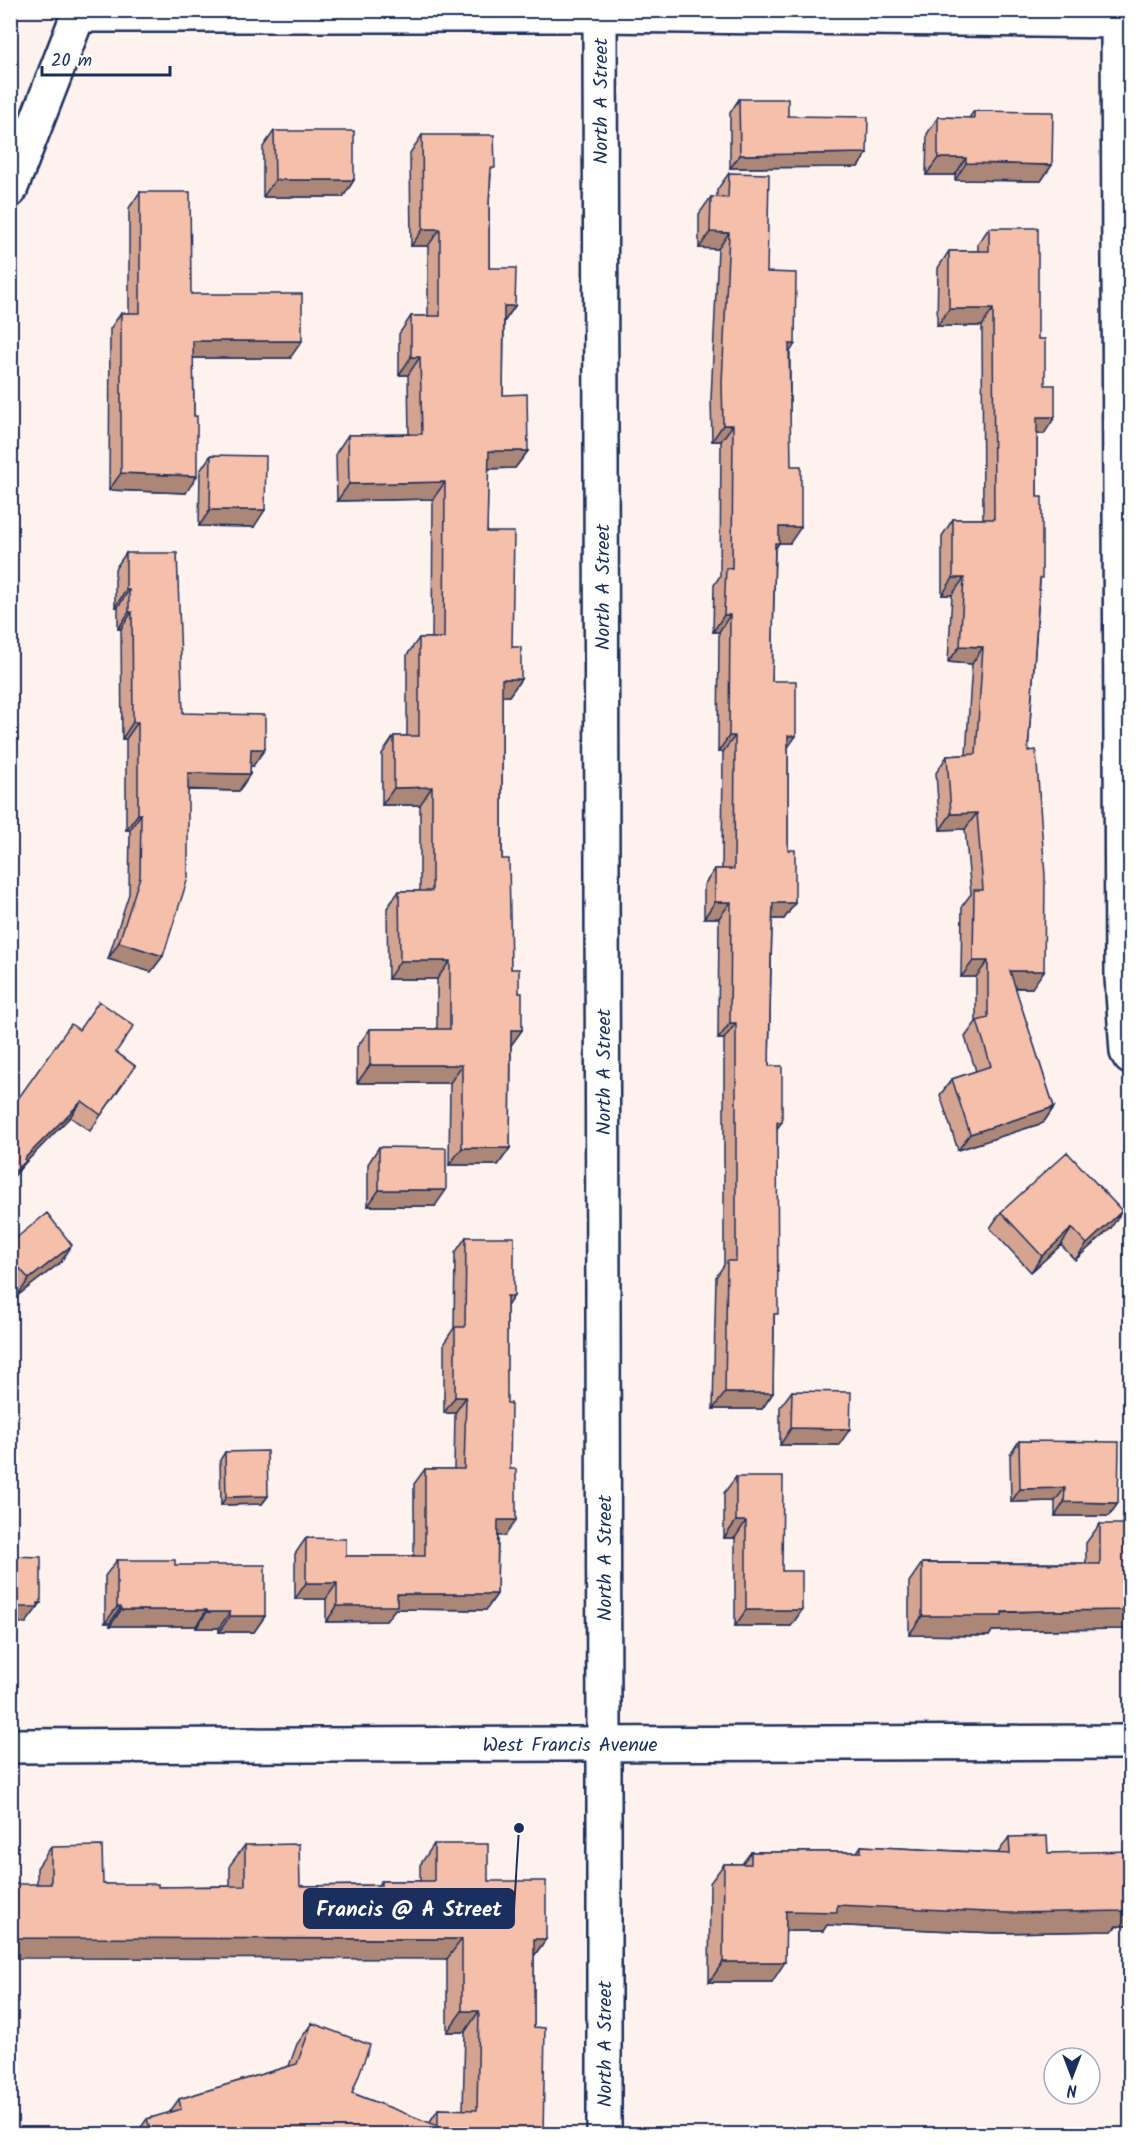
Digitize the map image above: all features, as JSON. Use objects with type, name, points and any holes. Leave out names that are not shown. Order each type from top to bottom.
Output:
[{"type":"street","points":[[10,190],[78,13],[600,13],[1124,21],[1126,586],[1122,978],[1127,1052],[1131,1057]]},
{"type":"street","name":"North A Street","points":[[600,13],[604,2134]]},
{"type":"street","name":"West Francis Avenue","points":[[10,1746],[1131,1742]]},
{"type":"building","points":[[739,99],[788,99],[788,116],[868,117],[867,153],[740,155]]},
{"type":"building","points":[[974,111],[1053,112],[1052,165],[966,163],[966,158],[938,158],[938,117],[974,118]]},
{"type":"building","points":[[274,131],[354,131],[354,180],[275,180]]},
{"type":"building","points":[[422,135],[494,135],[495,168],[491,168],[489,203],[489,268],[516,268],[515,306],[504,306],[503,395],[527,394],[528,451],[489,451],[487,532],[514,532],[512,647],[521,647],[521,679],[502,679],[502,859],[509,859],[511,969],[519,969],[519,993],[522,993],[522,1030],[511,1030],[510,1148],[462,1148],[462,1065],[370,1065],[370,1029],[450,1029],[450,961],[400,961],[399,891],[432,891],[432,787],[394,788],[394,736],[419,736],[419,638],[444,638],[445,482],[349,484],[348,435],[422,434],[420,357],[411,357],[411,316],[440,316],[440,229],[423,229]]},
{"type":"building","points":[[729,173],[769,174],[767,272],[796,273],[795,344],[789,344],[791,466],[801,466],[801,527],[779,527],[779,543],[775,543],[772,681],[796,681],[796,736],[788,736],[788,850],[795,850],[795,903],[773,903],[771,957],[769,1066],[782,1066],[782,1122],[777,1122],[778,1314],[774,1314],[773,1393],[725,1393],[727,1261],[736,1261],[736,1023],[730,1023],[731,902],[715,902],[715,869],[734,869],[735,736],[729,736],[730,615],[724,615],[726,568],[732,569],[733,425],[723,425],[722,383],[729,233],[710,232],[711,197],[728,198]]},
{"type":"building","points":[[140,192],[190,192],[191,294],[302,294],[302,341],[193,341],[197,476],[121,473],[121,313],[140,313]]},
{"type":"building","points":[[989,228],[1038,228],[1038,339],[1045,339],[1045,385],[1055,385],[1055,417],[1037,417],[1037,497],[1042,497],[1042,578],[1040,578],[1028,751],[1036,750],[1045,876],[1044,971],[1010,971],[1054,1107],[970,1134],[952,1079],[991,1066],[977,1021],[988,1018],[988,961],[973,961],[974,890],[983,890],[977,813],[951,814],[947,756],[976,754],[983,647],[960,646],[964,578],[953,578],[953,519],[994,519],[993,309],[949,309],[949,251],[989,251]]},
{"type":"building","points":[[211,455],[266,456],[265,510],[210,510]]},
{"type":"building","points":[[126,553],[177,553],[183,713],[265,715],[265,749],[251,749],[250,774],[188,773],[188,878],[163,956],[119,942],[140,877],[141,814],[138,814],[138,722],[133,722],[132,612],[129,612],[129,590],[126,590]]},
{"type":"building","points":[[99,1001],[134,1026],[116,1052],[135,1066],[101,1115],[82,1101],[10,1176],[10,1110],[71,1024],[79,1030]]},
{"type":"building","points":[[379,1147],[446,1148],[446,1190],[379,1190]]},
{"type":"building","points":[[1067,1152],[1122,1211],[1087,1244],[1072,1228],[1042,1256],[1001,1212]]},
{"type":"building","points":[[47,1213],[72,1245],[29,1279],[10,1257],[10,1243]]},
{"type":"building","points":[[466,1237],[514,1237],[514,1296],[507,1296],[507,1403],[511,1403],[510,1469],[516,1469],[516,1520],[498,1520],[497,1594],[397,1594],[397,1606],[337,1606],[337,1583],[306,1583],[306,1538],[346,1539],[346,1556],[425,1556],[425,1469],[464,1469],[466,1397],[455,1397],[455,1327],[465,1327]]},
{"type":"building","points":[[792,1391],[851,1392],[850,1429],[791,1428]]},
{"type":"building","points":[[1019,1441],[1119,1442],[1118,1503],[1064,1502],[1065,1488],[1020,1489]]},
{"type":"building","points":[[267,1451],[268,1496],[226,1497],[225,1452]]},
{"type":"building","points":[[736,1477],[783,1477],[782,1571],[802,1571],[802,1610],[746,1610],[746,1521],[736,1521]]},
{"type":"building","points":[[1100,1524],[1131,1524],[1131,1610],[1002,1612],[1002,1616],[922,1616],[922,1563],[1100,1564]]},
{"type":"building","points":[[10,1556],[41,1557],[41,1603],[38,1603],[38,1607],[10,1607]]},
{"type":"building","points":[[117,1560],[175,1560],[175,1565],[265,1565],[265,1616],[230,1616],[230,1612],[207,1612],[207,1610],[121,1610],[121,1607],[117,1607]]},
{"type":"building","points":[[1047,1836],[1048,1853],[1131,1851],[1131,1906],[1126,1906],[1126,1911],[1009,1913],[837,1905],[837,1912],[786,1911],[785,1962],[723,1962],[724,1864],[751,1864],[751,1852],[861,1852],[861,1846],[1010,1854],[1009,1837]]},
{"type":"building","points":[[299,1844],[300,1886],[381,1885],[381,1881],[434,1881],[434,1844],[488,1844],[488,1881],[546,1881],[546,1939],[534,1939],[534,2027],[545,2028],[543,2134],[152,2134],[147,2119],[181,2109],[179,2099],[297,2064],[312,2023],[370,2045],[352,2093],[438,2126],[438,2109],[477,2110],[479,2011],[462,2011],[462,1939],[10,1938],[10,1884],[51,1884],[51,1847],[102,1846],[103,1884],[158,1884],[158,1887],[245,1886],[245,1845]]},
{"type":"building","points":[[800,2130],[800,2134],[729,2134],[729,2131]]},
{"type":"place","name":"Francis @ A Street","points":[[519,1828]]}]
